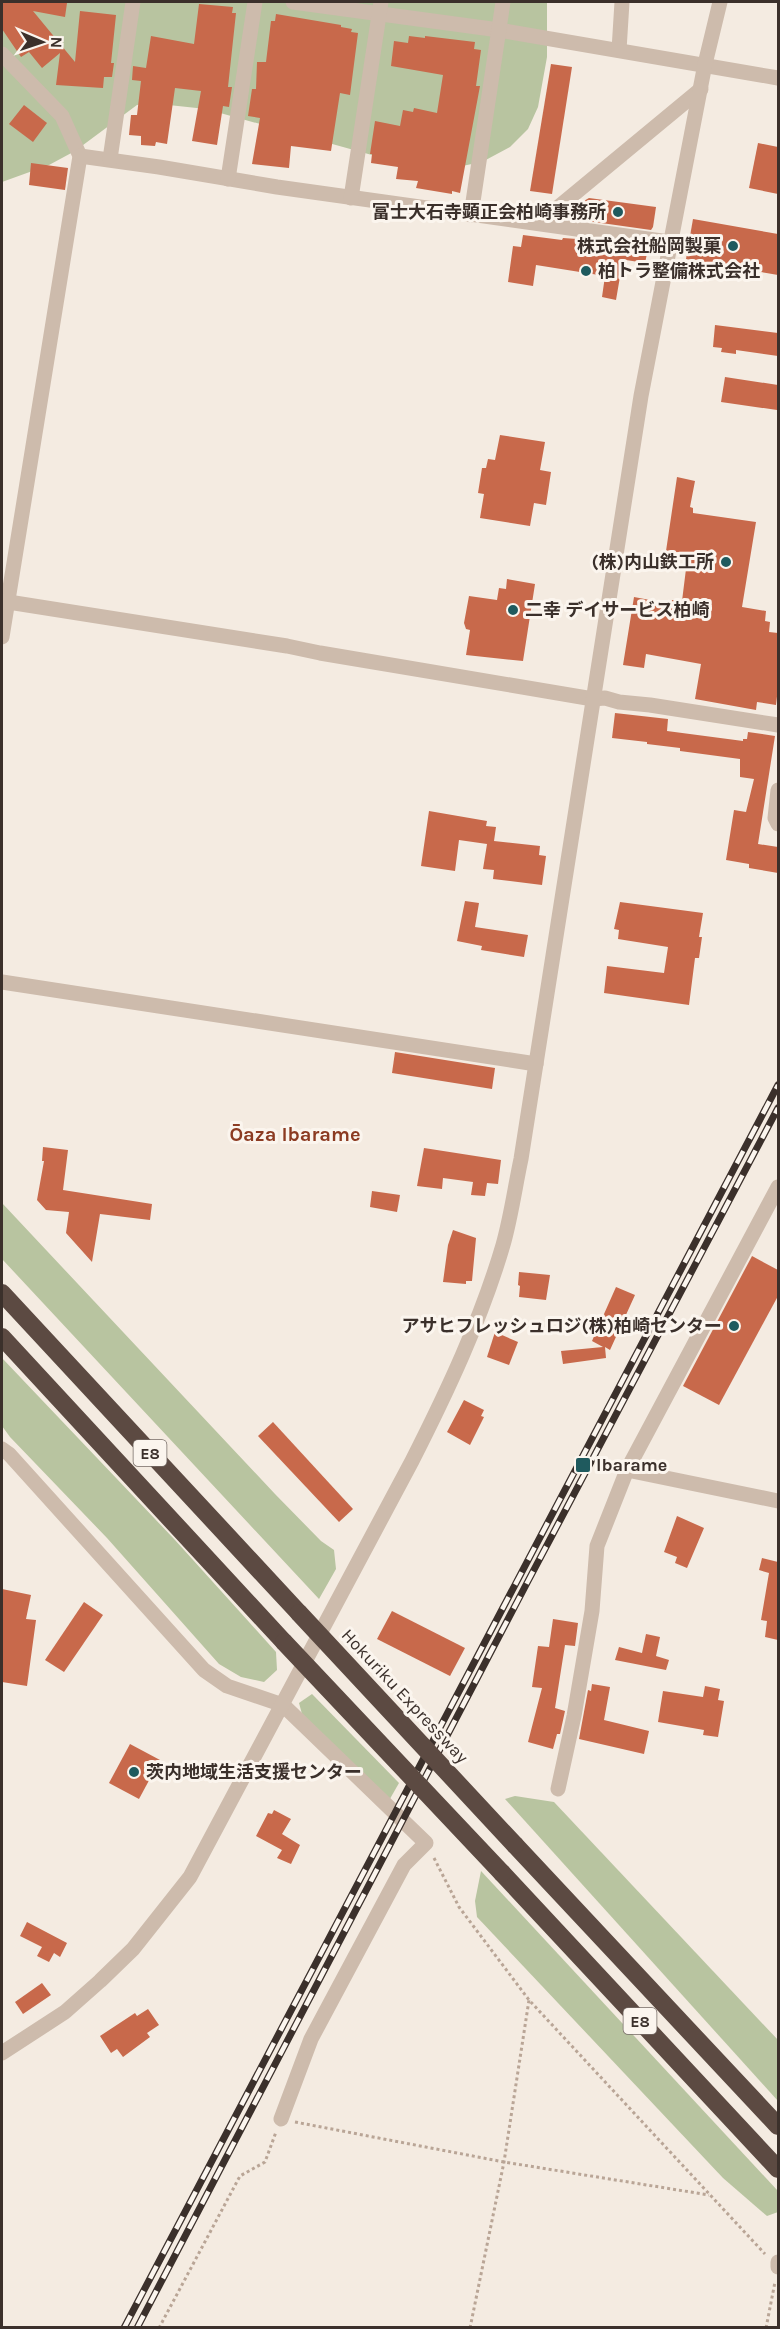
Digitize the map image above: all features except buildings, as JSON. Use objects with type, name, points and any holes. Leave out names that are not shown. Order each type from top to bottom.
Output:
[{"type":"highway","name":"Hokuriku Expressway","points":[[2,1293],[778,2126]]},
{"type":"highway","name":"E8","points":[[2,1337],[284,1642],[778,2169]]},
{"type":"street","points":[[110,159],[133,2]]},
{"type":"street","points":[[228,179],[255,2]]},
{"type":"street","points":[[293,2],[380,7],[778,78]]},
{"type":"street","points":[[471,214],[503,2]]},
{"type":"street","points":[[619,50],[622,2]]},
{"type":"street","points":[[2,2053],[65,2012],[133,1949],[190,1877],[444,1397],[474,1329],[503,1244],[521,1159],[641,396],[669,242],[720,2]]},
{"type":"street","points":[[351,198],[380,7]]},
{"type":"street","points":[[2,54],[62,116],[80,156],[4,602],[2,637]]},
{"type":"street","points":[[514,221],[556,209],[700,89]]},
{"type":"street","points":[[80,156],[351,198],[669,242]]},
{"type":"street","points":[[4,602],[287,646],[593,699],[605,698],[778,725]]},
{"type":"street","points":[[778,790],[775,818],[778,824]]},
{"type":"street","points":[[2,982],[536,1064]]},
{"type":"street","points":[[558,1788],[574,1716],[592,1611],[597,1546],[627,1470],[778,1187]]},
{"type":"street","points":[[2,1449],[204,1670],[227,1686],[283,1705],[426,1843],[404,1865],[311,2039],[281,2119]]},
{"type":"street","points":[[627,1470],[778,1501]]},
{"type":"path","points":[[426,1843],[459,1907],[528,2000],[709,2195],[778,2265],[766,2328]]},
{"type":"path","points":[[470,2328],[504,2162],[528,2000]]},
{"type":"path","points":[[159,2328],[240,2176],[265,2162],[281,2119],[504,2162],[709,2195]]},
{"type":"green space","points":[[2,2],[547,2],[547,57],[538,107],[528,129],[510,147],[482,162],[452,168],[415,167],[206,109],[150,103],[137,105],[75,151],[49,165],[2,182]]},
{"type":"green space","points":[[2,1203],[275,1494],[321,1541],[334,1550],[336,1569],[319,1599],[2,1259]]},
{"type":"green space","points":[[2,1358],[175,1540],[276,1652],[277,1670],[264,1682],[241,1677],[219,1664],[107,1538],[10,1437],[2,1426]]},
{"type":"green space","points":[[312,1694],[399,1783],[387,1804],[302,1714],[299,1703]]},
{"type":"green space","points":[[515,1796],[554,1802],[778,2040],[778,2101],[505,1799]]},
{"type":"green space","points":[[481,1871],[778,2191],[778,2212],[767,2216],[723,2178],[477,1917],[475,1901]]},
{"type":"railway","points":[[124,2328],[778,1085]]},
{"type":"railway","points":[[137,2328],[778,1108]]},
{"type":"place","name":"富士大石寺顕正会柏崎事務所","points":[[618,212]]},
{"type":"place","name":"株式会社船岡製菓","points":[[733,246]]},
{"type":"place","name":"柏トラ整備株式会社","points":[[586,271]]},
{"type":"place","name":"(株)内山鉄工所","points":[[726,562]]},
{"type":"place","name":"二幸 デイサービス柏崎","points":[[513,610]]},
{"type":"place","name":"アサヒフレッシュロジ(株)柏崎センター","points":[[734,1326]]},
{"type":"place","name":"Ibarame","points":[[583,1465]]},
{"type":"place","name":"茨内地域生活支援センター","points":[[134,1772]]},
{"type":"district","name":"Ōaza Ibarame","points":[[295,1134]]}]
